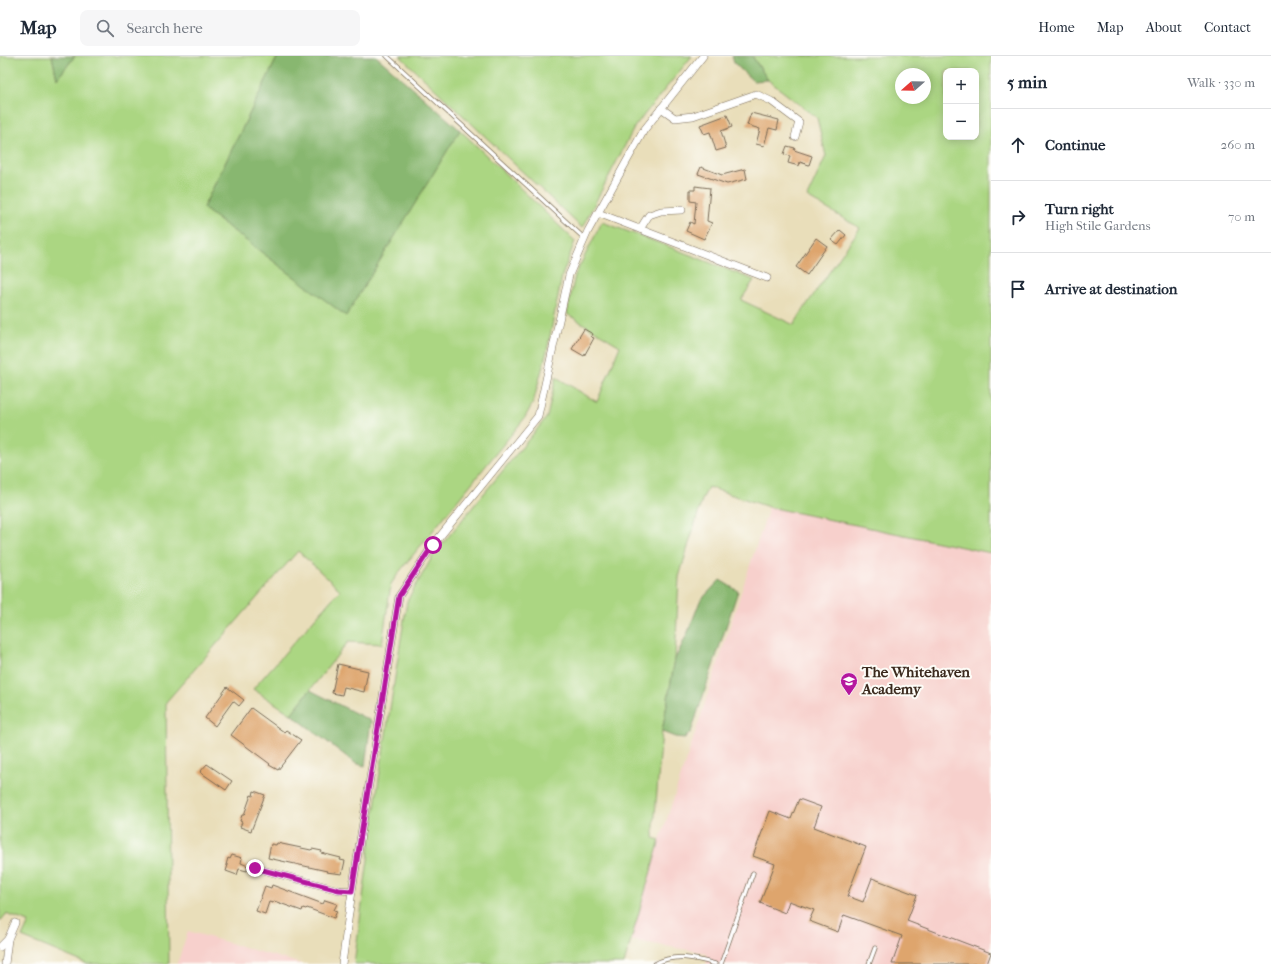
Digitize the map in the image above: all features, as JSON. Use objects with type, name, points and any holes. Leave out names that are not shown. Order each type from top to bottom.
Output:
[{"type":"street","points":[[342,964],[352,891],[399,596],[433,545],[538,416],[569,275],[584,239],[644,130],[703,56]]},
{"type":"street","points":[[661,108],[675,118],[692,116],[756,94],[799,122],[795,137]]},
{"type":"street","points":[[640,229],[649,215],[661,211],[682,210]]},
{"type":"street","points":[[598,212],[767,278]]},
{"type":"street","points":[[255,868],[339,890],[352,891]]},
{"type":"street","points":[[5,964],[8,939],[15,923]]},
{"type":"street","points":[[0,948],[8,939]]},
{"type":"lane","points":[[387,56],[584,239]]},
{"type":"lane","points":[[720,964],[753,873]]},
{"type":"lane","points":[[869,964],[875,948]]},
{"type":"lane","points":[[655,964],[679,957],[691,958],[715,964]]},
{"type":"shaded area","name":"The Whitehaven Academy","points":[[769,507],[991,553],[991,964],[707,964],[706,953],[630,940],[660,840]]},
{"type":"shaded area","points":[[188,931],[302,964],[177,964]]},
{"type":"green space","points":[[0,56],[52,56],[57,79],[75,56],[278,56],[203,208],[346,315],[460,130],[575,241],[562,276],[547,351],[533,403],[524,419],[391,584],[382,644],[348,642],[291,714],[253,689],[340,590],[298,551],[166,702],[169,964],[87,964],[22,937],[29,922],[6,914],[0,922]]},
{"type":"green space","points":[[52,56],[75,56],[57,79]]},
{"type":"green space","points":[[278,56],[376,56],[460,130],[346,316],[203,208]]},
{"type":"green space","points":[[400,56],[692,56],[635,126],[582,228]]},
{"type":"green space","points":[[732,56],[752,56],[768,80],[753,81],[734,63]]},
{"type":"green space","points":[[752,56],[991,56],[991,553],[769,507],[708,487],[702,500],[679,577],[675,659],[662,732],[653,838],[660,840],[624,964],[354,964],[378,785],[407,601],[434,554],[547,417],[556,377],[597,402],[620,346],[567,314],[575,275],[602,222],[754,280],[741,300],[794,325],[860,228],[807,197],[826,156],[817,118],[768,80]]},
{"type":"green space","points":[[720,580],[738,591],[691,732],[685,738],[675,737],[662,732],[675,659],[688,632],[700,601]]},
{"type":"green space","points":[[310,690],[371,721],[365,766],[355,763],[291,714]]},
{"type":"building","points":[[751,113],[779,120],[777,130],[769,128],[764,146],[756,144],[760,129],[747,125]]},
{"type":"building","points":[[727,115],[732,127],[721,131],[726,148],[716,151],[710,132],[704,134],[700,125]]},
{"type":"building","points":[[787,146],[812,156],[809,165],[800,162],[799,166],[788,163],[790,156],[784,154]]},
{"type":"building","points":[[701,167],[722,175],[745,169],[747,179],[727,184],[698,174]]},
{"type":"building","points":[[695,186],[710,188],[707,221],[712,223],[704,239],[686,231],[690,222],[694,224],[696,202],[690,201],[690,190],[695,190]]},
{"type":"building","points":[[840,230],[846,235],[838,245],[831,240]]},
{"type":"building","points":[[816,238],[827,246],[807,275],[796,267]]},
{"type":"building","points":[[584,329],[593,334],[591,337],[594,338],[584,356],[572,349]]},
{"type":"building","points":[[338,664],[368,671],[364,692],[344,687],[342,695],[332,693]]},
{"type":"building","points":[[227,687],[244,700],[239,706],[233,701],[215,726],[205,718]]},
{"type":"building","points":[[251,708],[284,732],[286,730],[301,740],[278,770],[269,765],[270,764],[231,735]]},
{"type":"building","points":[[207,764],[232,781],[226,790],[200,772]]},
{"type":"building","points":[[254,791],[265,795],[251,831],[240,827],[242,822],[240,821],[242,815],[244,815],[251,795],[253,796]]},
{"type":"building","points":[[799,799],[821,807],[814,827],[866,847],[847,896],[863,902],[872,878],[917,895],[907,921],[991,953],[987,964],[892,964],[902,936],[844,915],[838,932],[809,921],[814,910],[789,901],[785,913],[760,903],[775,864],[753,856],[770,811],[791,819]]},
{"type":"building","points":[[277,843],[322,851],[321,853],[341,858],[340,860],[345,861],[342,874],[326,872],[327,871],[268,858],[271,844],[276,845]]},
{"type":"building","points":[[232,855],[242,858],[241,863],[248,866],[247,871],[239,869],[237,875],[226,871],[228,858],[230,859]]},
{"type":"building","points":[[272,885],[323,904],[325,900],[337,904],[334,910],[337,911],[334,918],[307,908],[303,908],[302,911],[274,901],[273,903],[269,902],[265,914],[256,911],[265,886],[271,888]]},
{"type":"place","name":"The Whitehaven Academy","points":[[849,696]]},
{"type":"route","points":[[255,868],[339,890],[352,891],[399,596],[433,545]]}]
